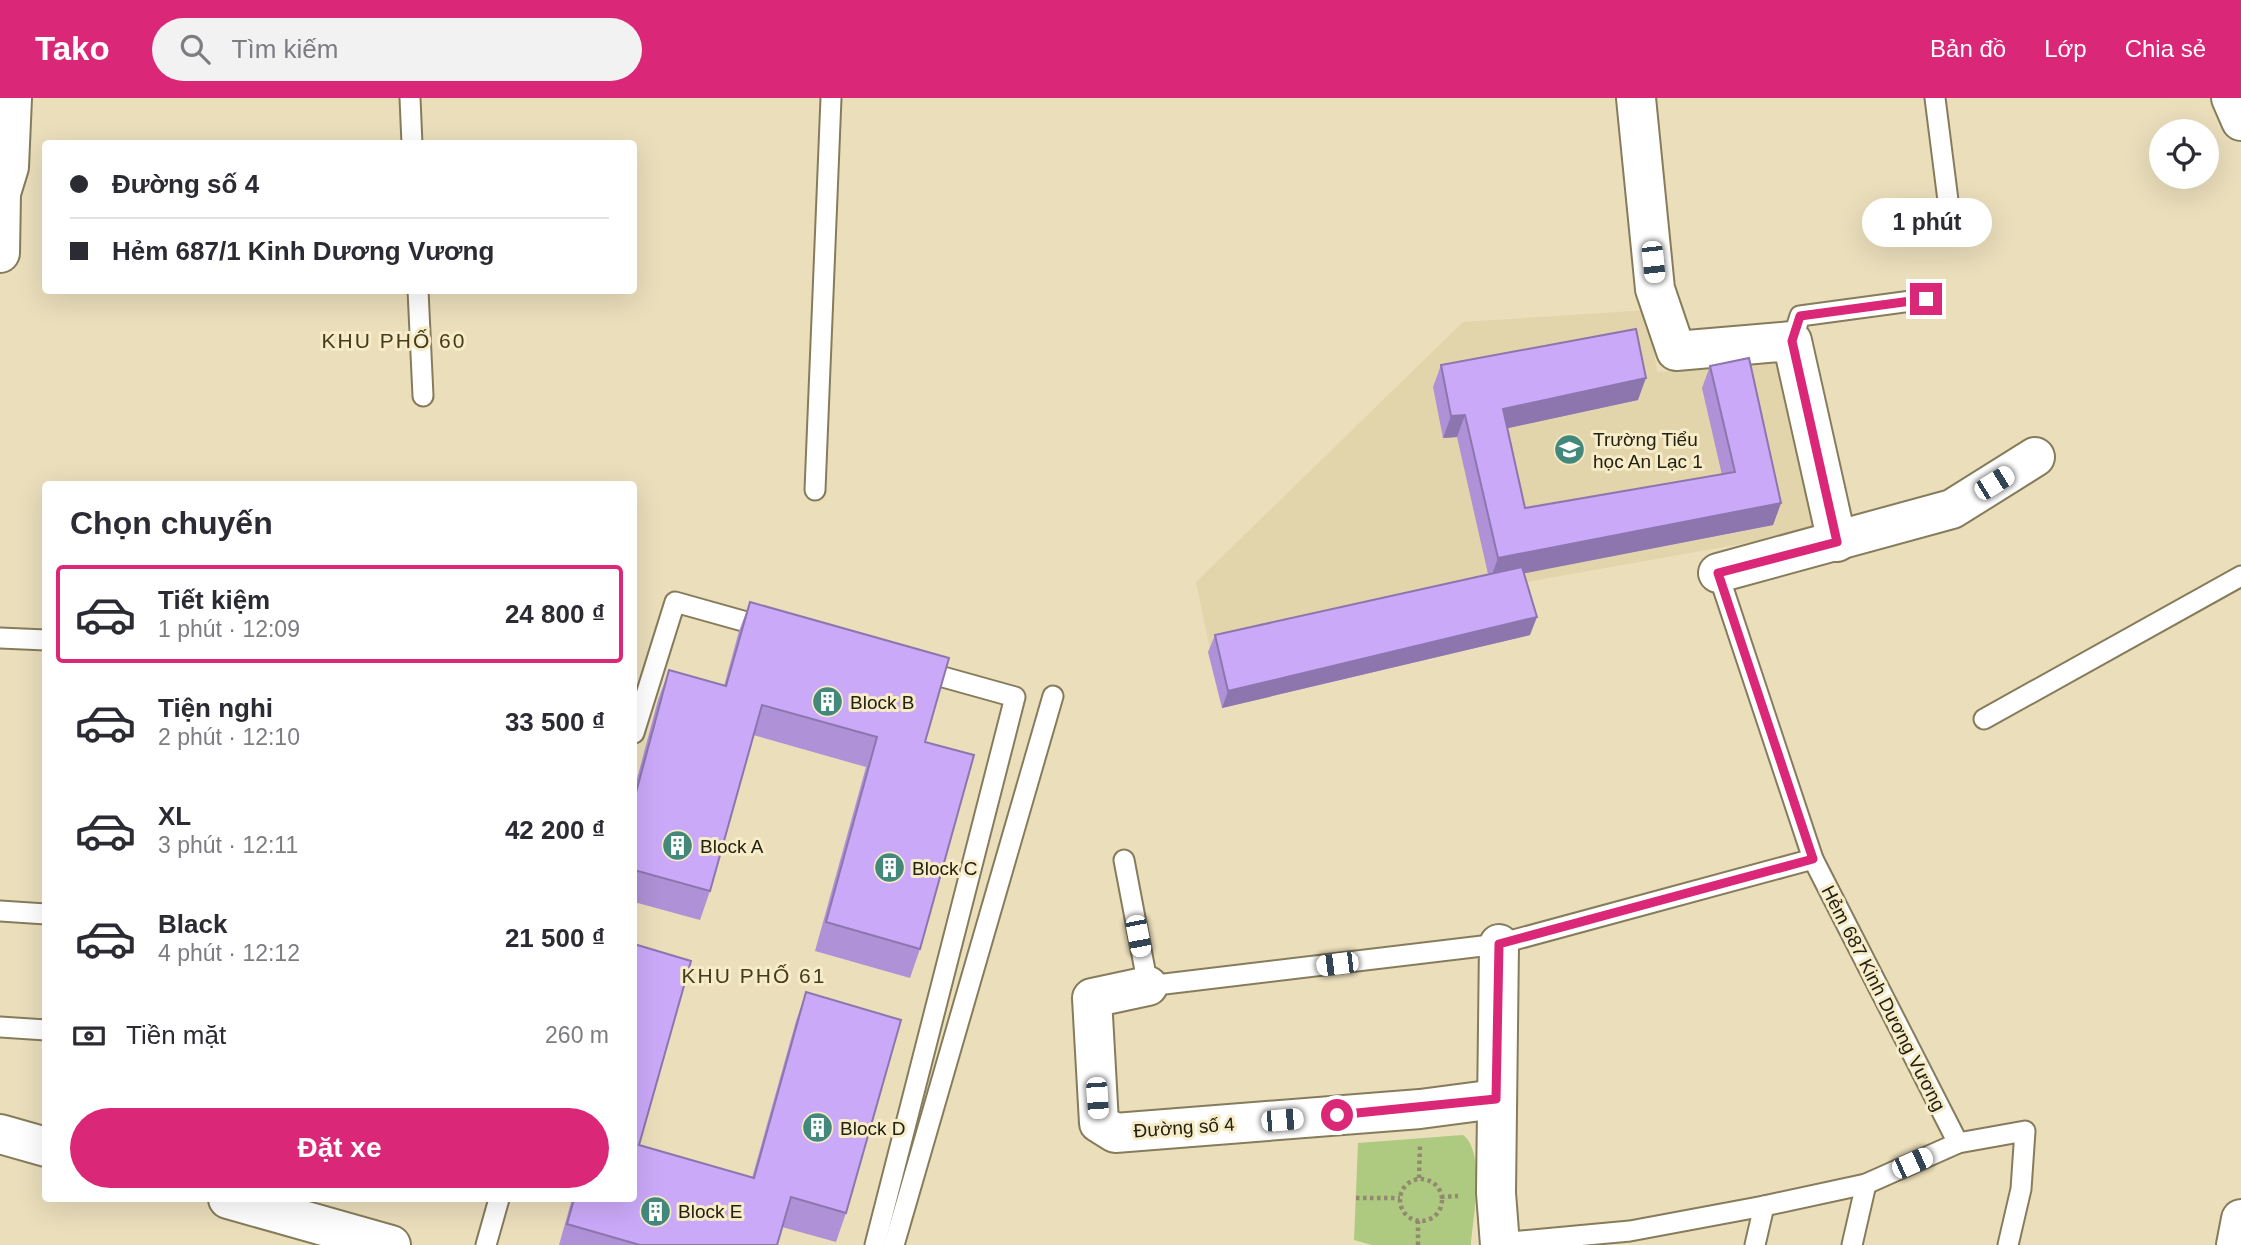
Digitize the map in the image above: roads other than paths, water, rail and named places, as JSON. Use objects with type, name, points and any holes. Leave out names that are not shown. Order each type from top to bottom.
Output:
[{"type":"street","points":[[0,253],[1,192],[9,167],[12,98]]},
{"type":"street","points":[[1636,98],[1656,289],[1676,351],[1792,341],[1837,542]]},
{"type":"street","points":[[2231,98],[2241,121]]},
{"type":"street","points":[[1718,573],[1952,509],[2035,457]]},
{"type":"street","points":[[1499,944],[1496,1193],[1500,1244]]},
{"type":"street","name":"Đường số 4","points":[[1148,986],[1092,998],[1099,1123],[1115,1133],[1407,1110],[1496,1099]]},
{"type":"street","points":[[0,1134],[42,1146]]},
{"type":"street","points":[[239,1202],[391,1245]]},
{"type":"street","points":[[2236,1245],[2241,1219]]},
{"type":"lane","points":[[410,98],[412,140]]},
{"type":"lane","points":[[815,490],[831,98]]},
{"type":"lane","points":[[1935,98],[1951,224]]},
{"type":"lane","points":[[418,294],[423,396]]},
{"type":"lane","points":[[1792,341],[1800,316],[1926,299]]},
{"type":"lane","name":"Hẻm 687 Kinh Dương Vương","points":[[1718,573],[1813,859],[1958,1143]]},
{"type":"lane","points":[[1984,719],[2241,576]]},
{"type":"lane","points":[[637,723],[675,602],[793,635]]},
{"type":"lane","points":[[0,638],[42,640]]},
{"type":"lane","points":[[875,1245],[1015,697],[898,664]]},
{"type":"lane","points":[[894,1245],[1053,696]]},
{"type":"lane","points":[[1124,860],[1148,986],[1499,944],[1813,859]]},
{"type":"lane","points":[[0,911],[42,914]]},
{"type":"lane","points":[[0,1027],[42,1030]]},
{"type":"lane","points":[[1500,1244],[1630,1231],[1764,1206],[1866,1184],[1958,1143],[2025,1131],[2021,1189],[2008,1245]]},
{"type":"lane","points":[[1852,1245],[1866,1184]]},
{"type":"lane","points":[[491,1244],[498,1202]]},
{"type":"lane","points":[[1755,1245],[1764,1206]]},
{"type":"place","name":"Trường Tiểu học An Lạc 1","points":[[1570,450]]},
{"type":"place","name":"Block B","points":[[827,702]]},
{"type":"place","name":"Block A","points":[[677,846]]},
{"type":"place","name":"Block C","points":[[889,868]]},
{"type":"place","name":"Block D","points":[[817,1128]]},
{"type":"place","name":"Block E","points":[[655,1211]]},
{"type":"district","name":"KHU PHỐ 60","points":[[394,341]]},
{"type":"district","name":"KHU PHỐ 61","points":[[754,976]]}]
